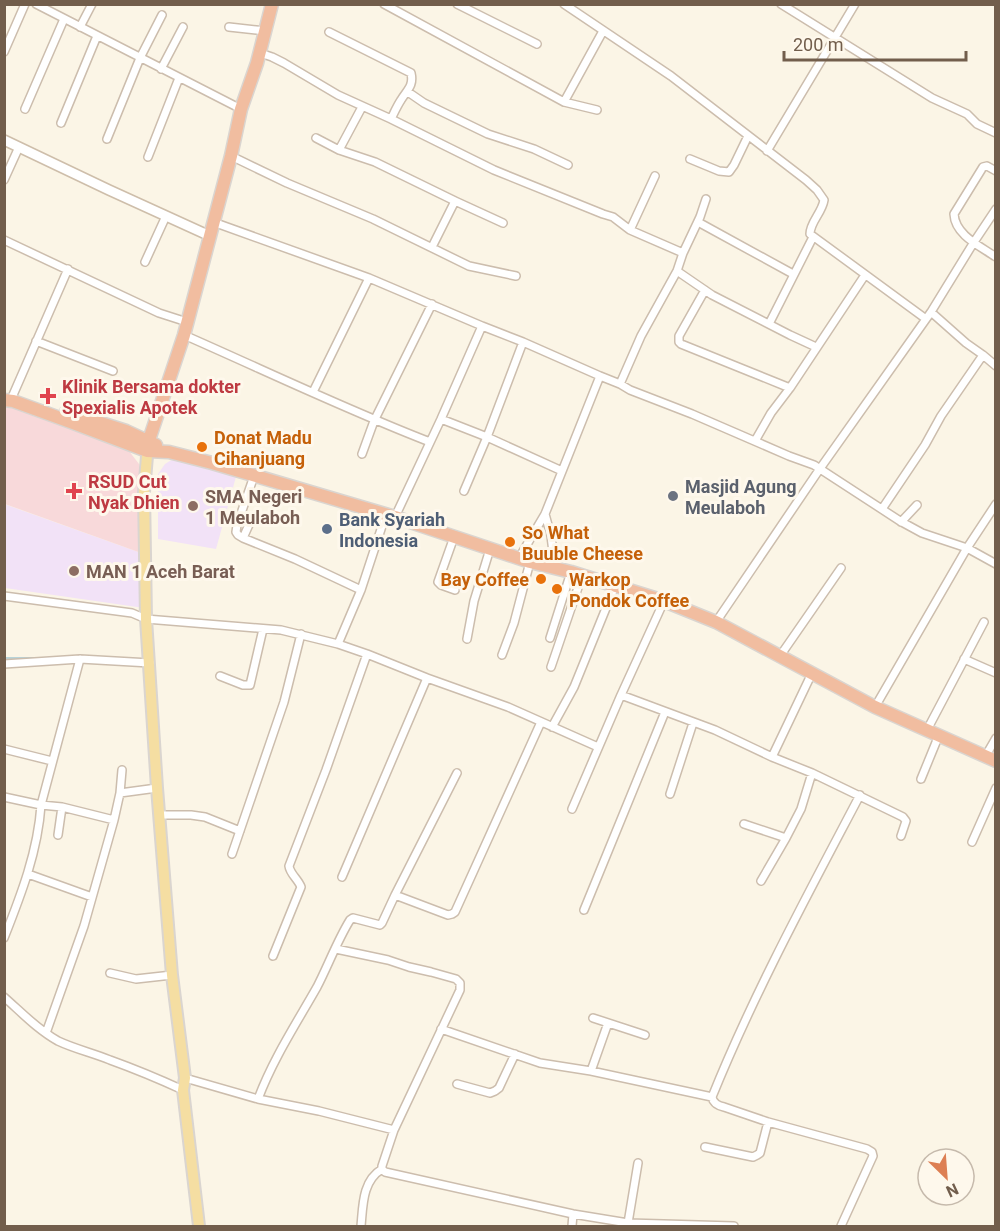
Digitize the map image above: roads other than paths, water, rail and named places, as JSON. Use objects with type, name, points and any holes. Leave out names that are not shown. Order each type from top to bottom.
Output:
[{"type":"highway","points":[[148,446],[185,328],[231,156],[241,109],[260,53],[272,4]]},
{"type":"highway","points":[[7,396],[13,401],[68,421],[148,446],[390,516],[525,560],[664,601],[716,622],[875,707],[990,759]]},
{"type":"main road","points":[[148,446],[144,492],[146,619],[157,788],[172,975],[185,1078],[183,1090],[200,1227]]},
{"type":"street","points":[[4,52],[25,4]]},
{"type":"street","points":[[36,4],[241,109]]},
{"type":"street","points":[[80,27],[92,4]]},
{"type":"street","points":[[384,4],[564,102],[597,110]]},
{"type":"street","points":[[458,4],[537,44]]},
{"type":"street","points":[[564,4],[671,76],[748,136],[769,148],[822,196],[823,205],[810,231],[813,237],[996,366]]},
{"type":"street","points":[[781,4],[932,98],[968,114],[976,124],[996,133]]},
{"type":"street","points":[[769,148],[855,4]]},
{"type":"street","points":[[106,139],[140,58],[162,15]]},
{"type":"street","points":[[25,109],[64,19]]},
{"type":"street","points":[[162,69],[183,27]]},
{"type":"street","points":[[229,27],[266,31]]},
{"type":"street","points":[[564,102],[603,31]]},
{"type":"street","points":[[329,32],[411,73],[408,92],[401,100],[392,119]]},
{"type":"street","points":[[61,123],[97,36]]},
{"type":"street","points":[[260,53],[272,57],[338,95],[495,170],[613,217],[630,230],[682,254]]},
{"type":"street","points":[[148,157],[179,78]]},
{"type":"street","points":[[408,92],[424,103],[488,134],[534,149],[568,165]]},
{"type":"street","points":[[339,150],[362,106]]},
{"type":"street","points":[[690,159],[719,171],[729,172],[748,136]]},
{"type":"street","points":[[316,138],[339,150],[375,162],[503,223]]},
{"type":"street","points":[[4,140],[210,236]]},
{"type":"street","points":[[4,180],[19,147]]},
{"type":"street","points":[[231,156],[287,183],[373,219],[469,266],[516,276]]},
{"type":"street","points":[[996,171],[987,166],[983,167],[954,214],[956,227],[996,257]]},
{"type":"street","points":[[630,230],[655,176]]},
{"type":"street","points":[[620,384],[641,336],[677,271],[706,200]]},
{"type":"street","points":[[432,247],[455,201]]},
{"type":"street","points":[[716,622],[819,470],[928,316],[996,209]]},
{"type":"street","points":[[146,262],[166,216]]},
{"type":"street","points":[[213,222],[369,278],[523,342],[630,390],[814,465],[901,522],[922,533],[967,548],[996,564]]},
{"type":"street","points":[[698,222],[793,274]]},
{"type":"street","points":[[769,324],[813,237]]},
{"type":"street","points":[[4,240],[159,313],[313,392],[375,421],[430,442]]},
{"type":"street","points":[[7,396],[36,341],[68,269]]},
{"type":"street","points":[[677,271],[705,290],[816,347]]},
{"type":"street","points":[[755,441],[771,413],[865,274]]},
{"type":"street","points":[[313,392],[369,278]]},
{"type":"street","points":[[705,290],[679,336],[679,342],[790,388]]},
{"type":"street","points":[[362,454],[375,421],[432,304]]},
{"type":"street","points":[[338,644],[390,516],[430,442],[482,326]]},
{"type":"street","points":[[36,341],[113,371]]},
{"type":"street","points":[[464,492],[523,342]]},
{"type":"street","points":[[882,509],[983,355]]},
{"type":"street","points":[[502,655],[514,623],[525,560],[600,376]]},
{"type":"street","points":[[441,419],[562,471]]},
{"type":"street","points":[[254,476],[237,525],[238,535],[361,590]]},
{"type":"street","points":[[875,707],[967,548],[996,504]]},
{"type":"street","points":[[901,522],[917,505]]},
{"type":"street","points":[[545,514],[551,536],[555,568]]},
{"type":"street","points":[[243,538],[252,518]]},
{"type":"street","points":[[454,537],[438,582],[455,590]]},
{"type":"street","points":[[467,639],[474,601],[490,549]]},
{"type":"street","points":[[780,656],[842,568]]},
{"type":"street","points":[[550,638],[577,574]]},
{"type":"street","points":[[551,667],[577,574]]},
{"type":"street","points":[[552,727],[574,687],[615,586]]},
{"type":"street","points":[[4,596],[132,613],[146,619],[252,627],[302,634],[367,654],[508,707],[598,747]]},
{"type":"street","points":[[572,808],[664,601]]},
{"type":"street","points":[[921,779],[933,733],[964,659],[984,622]]},
{"type":"street","points":[[220,676],[250,685],[263,629]]},
{"type":"street","points":[[232,854],[284,702],[302,634]]},
{"type":"street","points":[[273,956],[301,887],[289,866],[330,760],[367,654]]},
{"type":"street","points":[[4,664],[80,659],[150,663]]},
{"type":"street","points":[[4,938],[28,874],[41,805],[80,659]]},
{"type":"street","points":[[964,659],[996,673]]},
{"type":"street","points":[[772,757],[812,673]]},
{"type":"street","points":[[342,877],[427,678]]},
{"type":"street","points":[[621,695],[715,730],[860,795],[903,817],[906,821],[901,836]]},
{"type":"street","points":[[584,910],[665,712]]},
{"type":"street","points":[[395,895],[448,915],[454,912],[541,722]]},
{"type":"street","points":[[670,794],[693,723]]},
{"type":"street","points":[[990,759],[996,738]]},
{"type":"street","points":[[4,749],[52,761]]},
{"type":"street","points":[[46,1033],[84,927],[114,820],[122,770]]},
{"type":"street","points":[[258,1099],[268,1074],[316,988],[350,920],[354,918],[380,925],[382,923],[457,772]]},
{"type":"street","points":[[761,881],[801,809],[812,773]]},
{"type":"street","points":[[120,793],[157,788]]},
{"type":"street","points":[[972,842],[996,788]]},
{"type":"street","points":[[712,1097],[736,1041],[798,914],[860,795]]},
{"type":"street","points":[[4,797],[62,807],[114,820]]},
{"type":"street","points":[[58,835],[62,807]]},
{"type":"street","points":[[160,814],[191,814],[240,831]]},
{"type":"street","points":[[744,824],[786,838]]},
{"type":"street","points":[[28,874],[92,897]]},
{"type":"street","points":[[336,949],[388,960],[456,979],[460,983],[460,990],[394,1130],[382,1169],[371,1178],[366,1187],[361,1227]]},
{"type":"street","points":[[110,972],[136,979],[172,975]]},
{"type":"street","points":[[4,997],[58,1041],[159,1078],[183,1090]]},
{"type":"street","points":[[593,1018],[645,1035]]},
{"type":"street","points":[[591,1071],[608,1023]]},
{"type":"street","points":[[441,1029],[540,1062],[712,1097],[718,1105],[768,1122],[867,1149],[872,1152],[873,1156],[841,1227]]},
{"type":"street","points":[[457,1084],[490,1093],[495,1092],[515,1054]]},
{"type":"street","points":[[185,1078],[258,1099],[319,1111],[394,1130]]},
{"type":"street","points":[[705,1147],[753,1157],[759,1153],[768,1122]]},
{"type":"street","points":[[628,1223],[638,1163]]},
{"type":"street","points":[[382,1169],[385,1172],[573,1214],[628,1223],[734,1227]]},
{"type":"street","points":[[572,1227],[573,1214]]},
{"type":"waterway","points":[[4,658],[49,658]]},
{"type":"place","name":"Klinik Bersama dokter Spexialis Apotek","points":[[48,396]]},
{"type":"place","name":"Donat Madu Cihanjuang","points":[[202,447]]},
{"type":"place","name":"RSUD Cut Nyak Dhien","points":[[74,491]]},
{"type":"place","name":"Masjid Agung Meulaboh","points":[[673,496]]},
{"type":"place","name":"SMA Negeri 1 Meulaboh","points":[[193,506]]},
{"type":"place","name":"Bank Syariah Indonesia","points":[[327,529]]},
{"type":"place","name":"So What Buuble Cheese","points":[[510,542]]},
{"type":"place","name":"MAN 1 Aceh Barat","points":[[74,571]]},
{"type":"place","name":"Bay Coffee","points":[[541,579]]},
{"type":"place","name":"Warkop Pondok Coffee","points":[[557,589]]}]
